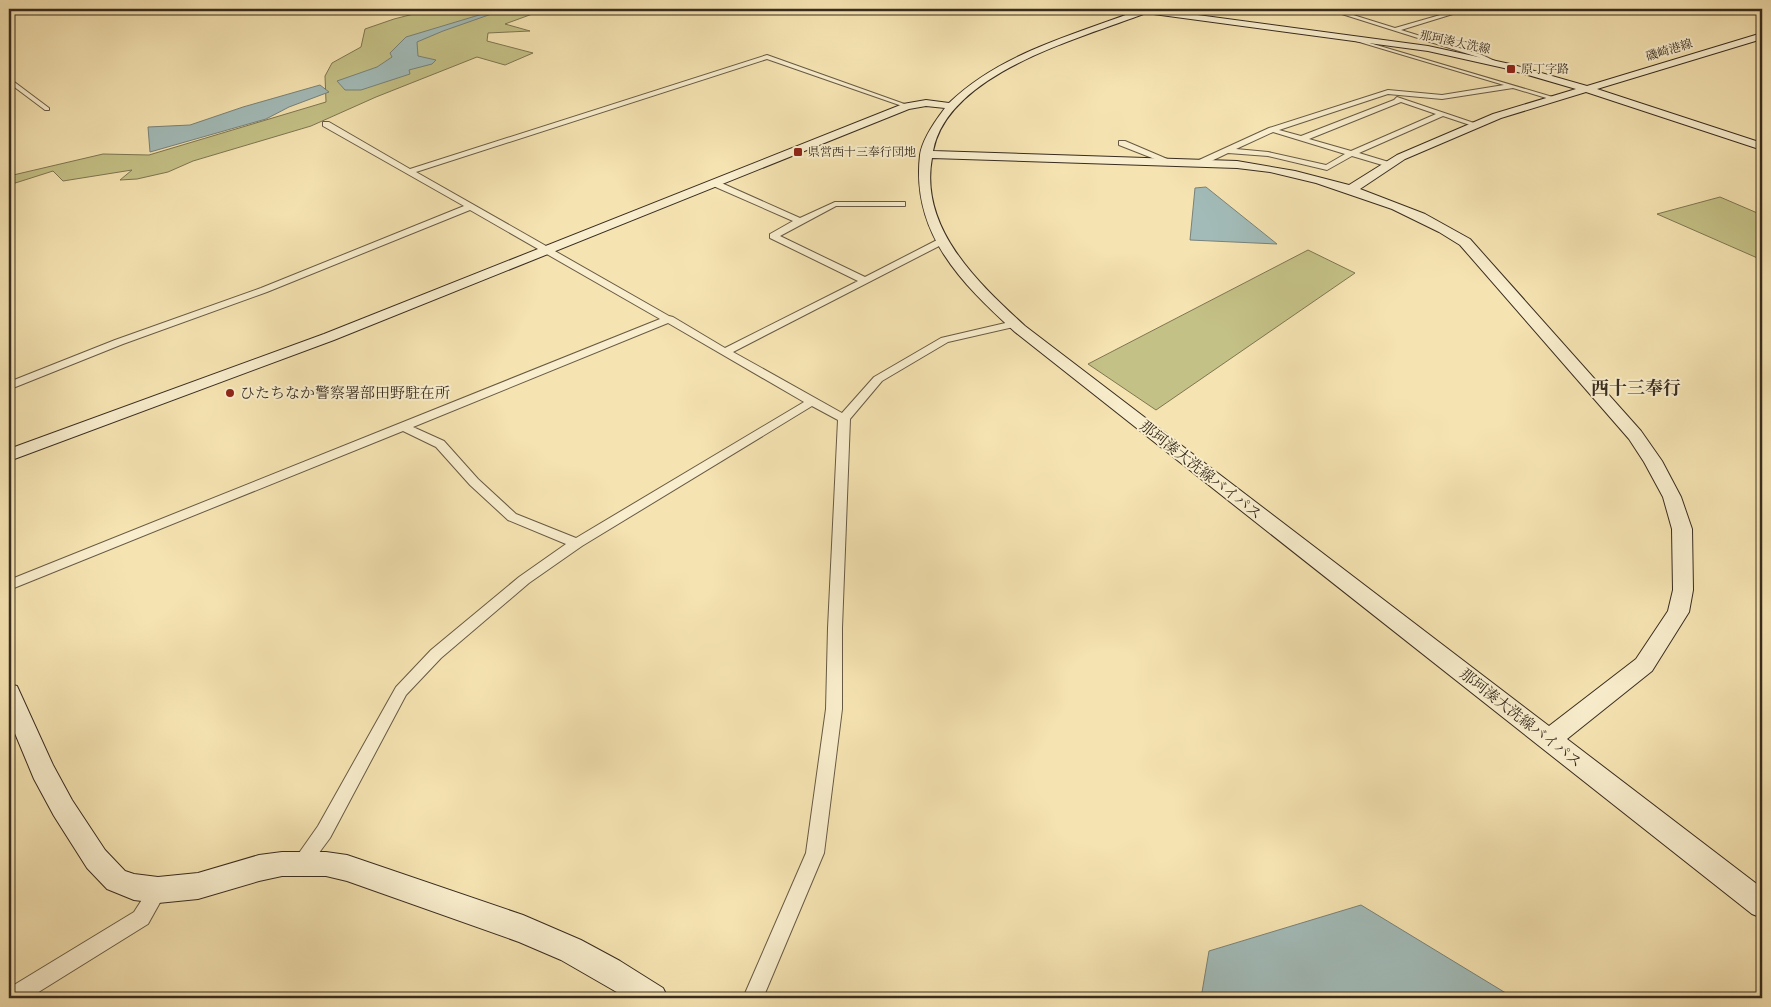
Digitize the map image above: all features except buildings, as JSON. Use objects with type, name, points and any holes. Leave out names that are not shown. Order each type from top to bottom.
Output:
[{"type":"main road","name":"那珂湊大洗線バイパス","points":[[925,154],[937,126],[951,106]]},
{"type":"main road","name":"那珂湊大洗線バイパス","points":[[1550,740],[1762,904]]},
{"type":"street","name":"那珂湊大洗線","points":[[1132,9],[1427,48],[1496,63],[1584,89],[1762,147]]},
{"type":"street","points":[[1329,9],[1397,29],[1496,63]]},
{"type":"street","points":[[1397,29],[1466,9]]},
{"type":"street","points":[[1746,9],[1762,12]]},
{"type":"street","name":"那珂湊大洗線バイパス","points":[[951,106],[983,79],[1015,61],[1146,10]]},
{"type":"street","points":[[1346,36],[1553,98]]},
{"type":"street","name":"磯崎港線","points":[[1349,190],[1401,157],[1476,125],[1553,98],[1762,36]]},
{"type":"street","points":[[409,172],[767,57],[908,106]]},
{"type":"street","points":[[10,83],[47,109]]},
{"type":"street","points":[[1202,162],[1272,130],[1388,92],[1442,97],[1514,86]]},
{"type":"street","points":[[1383,94],[1476,125]]},
{"type":"street","points":[[1301,139],[1401,100]]},
{"type":"street","points":[[9,455],[329,337],[908,106],[926,103],[951,106]]},
{"type":"street","points":[[1227,151],[1268,154],[1327,168],[1351,154],[1443,114]]},
{"type":"street","points":[[326,124],[470,207],[548,249],[812,402],[844,418]]},
{"type":"street","points":[[1272,130],[1388,165]]},
{"type":"street","points":[[1122,143],[1168,161]]},
{"type":"street","name":"那珂湊大洗線バイパス","points":[[925,154],[926,198],[942,241],[952,257],[980,292],[1014,324],[1550,740]]},
{"type":"street","points":[[925,154],[1202,162],[1270,169],[1349,190],[1415,214],[1442,227],[1465,242],[1635,435],[1653,461],[1672,497],[1682,529],[1683,590],[1678,612],[1644,664],[1550,740]]},
{"type":"street","points":[[714,183],[800,221]]},
{"type":"street","points":[[864,280],[773,236],[835,204],[902,204]]},
{"type":"street","points":[[9,386],[119,342],[264,290],[470,207]]},
{"type":"street","points":[[726,352],[942,241]]},
{"type":"street","points":[[9,585],[670,319]]},
{"type":"street","points":[[753,998],[815,853],[834,709],[835,628],[844,418],[878,379],[945,340],[1014,324]]},
{"type":"street","points":[[301,863],[324,832],[401,690],[436,654],[524,580],[577,543],[812,402]]},
{"type":"street","points":[[403,426],[440,444],[474,482],[512,517],[577,543]]},
{"type":"street","points":[[9,693],[43,771],[63,808],[96,859],[116,880],[134,887],[158,890],[198,886],[258,868],[301,863],[326,864],[347,868],[523,929],[571,950],[610,971],[653,998]]},
{"type":"street","points":[[11,998],[141,918],[158,890]]},
{"type":"shaded area","points":[[433,9],[546,9],[505,24],[530,31],[488,33],[487,41],[533,53],[505,65],[477,57],[376,97],[311,126],[193,161],[168,172],[137,179],[120,180],[132,170],[63,181],[53,171],[9,185],[9,176],[103,154],[149,155],[326,102],[325,76],[332,63],[361,47],[365,29]]},
{"type":"shaded area","points":[[1720,197],[1762,215],[1762,224],[1757,227],[1762,230],[1762,260],[1657,214]]},
{"type":"shaded area","points":[[1308,250],[1355,273],[1156,410],[1088,364]]},
{"type":"water","points":[[499,9],[500,11],[417,42],[418,56],[436,60],[432,64],[409,70],[410,74],[361,90],[345,90],[337,81],[377,67],[392,57],[390,53],[406,37]]},
{"type":"water","points":[[320,85],[329,92],[289,107],[266,119],[150,152],[148,127],[190,125],[243,107]]},
{"type":"water","points":[[1206,187],[1277,244],[1190,240],[1195,188]]},
{"type":"water","points":[[1361,905],[1514,998],[1201,998],[1209,951]]},
{"type":"place","name":"原丁字路","points":[[1511,69]]},
{"type":"place","name":"県営西十三奉行団地","points":[[798,152]]},
{"type":"place","name":"ひたちなか警察署部田野駐在所","points":[[230,393]]},
{"type":"district","name":"西十三奉行","points":[[1636,388]]}]
